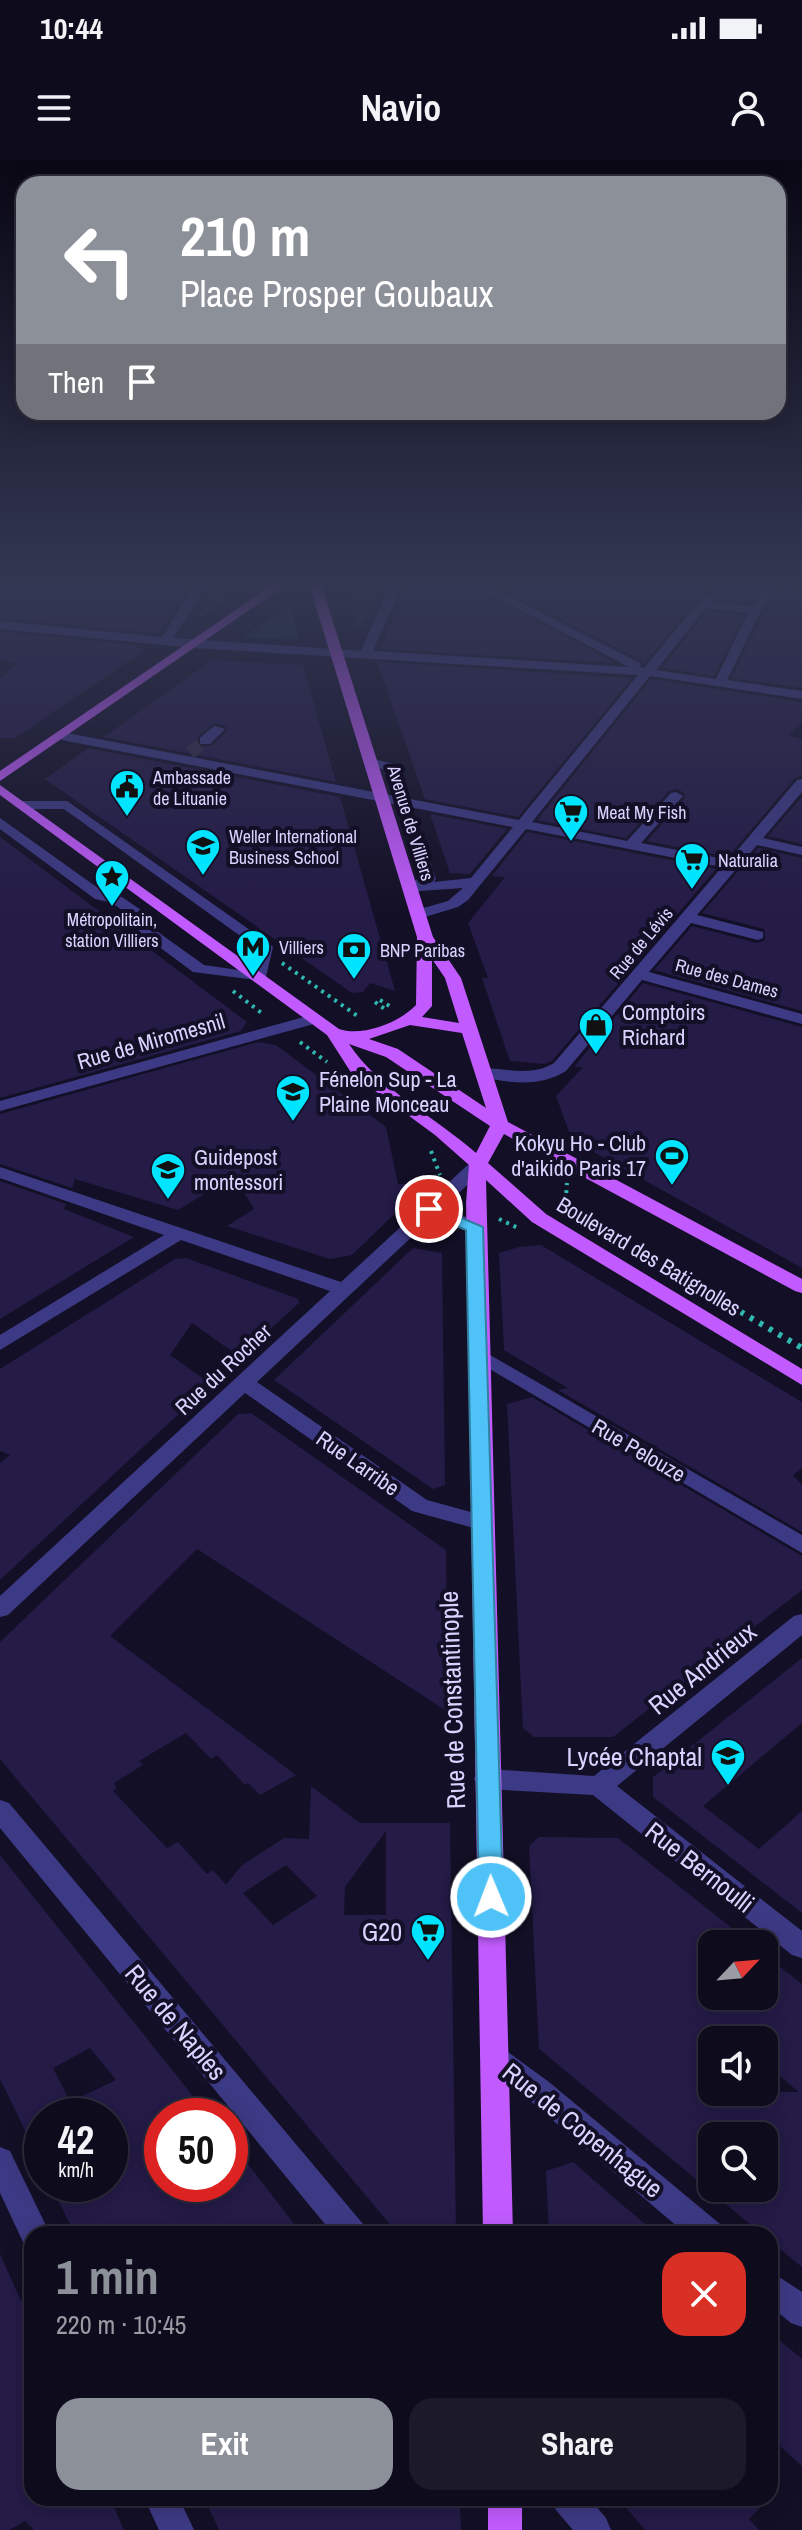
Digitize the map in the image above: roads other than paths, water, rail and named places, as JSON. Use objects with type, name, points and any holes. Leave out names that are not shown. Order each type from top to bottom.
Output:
[{"type":"main road","points":[[0,777],[121,695]]},
{"type":"main road","name":"Avenue de Villiers","points":[[350,695],[425,937],[453,978],[500,1125]]},
{"type":"main road","points":[[0,789],[343,1039],[407,1020],[470,1029]]},
{"type":"main road","name":"Avenue de Villiers","points":[[407,1020],[419,1014],[426,1001],[423,971],[425,937]]},
{"type":"main road","name":"Boulevard des Batignolles","points":[[343,1039],[392,1053],[500,1125],[802,1287]]},
{"type":"main road","name":"Boulevard des Batignolles","points":[[343,1039],[358,1070],[441,1131],[539,1218],[802,1378]]},
{"type":"main road","points":[[478,1165],[500,1125]]},
{"type":"main road","name":"Rue de Constantinople","points":[[478,1165],[483,1221],[478,1354],[498,2226]]},
{"type":"main road","points":[[505,2506],[505,2530]]},
{"type":"street","points":[[418,914],[453,904],[476,882],[629,695]]},
{"type":"street","points":[[205,741],[219,729]]},
{"type":"street","points":[[62,736],[186,756],[382,798],[732,865]]},
{"type":"street","points":[[371,760],[389,767],[401,792]]},
{"type":"street","name":"Rue de Lévis","points":[[484,1072],[524,1079],[550,1075],[641,975],[802,783]]},
{"type":"street","points":[[631,845],[676,796]]},
{"type":"street","points":[[0,822],[100,896],[117,900],[139,915],[136,923],[199,969],[259,978],[265,947],[67,805],[23,805]]},
{"type":"street","points":[[754,840],[802,851]]},
{"type":"street","points":[[410,889],[429,879],[418,847]]},
{"type":"street","points":[[410,889],[476,882]]},
{"type":"street","points":[[128,908],[150,899]]},
{"type":"street","points":[[689,918],[758,935]]},
{"type":"street","name":"Rue des Dames","points":[[641,975],[802,1019]]},
{"type":"street","name":"Rue de Miromesnil","points":[[0,1106],[315,1019]]},
{"type":"street","name":"Rue du Rocher","points":[[0,1609],[478,1165]]},
{"type":"street","points":[[0,1172],[342,1289]]},
{"type":"street","points":[[429,1209],[483,1221]]},
{"type":"street","points":[[0,1344],[180,1233]]},
{"type":"street","name":"Rue Pelouze","points":[[478,1354],[802,1545]]},
{"type":"street","name":"Rue Larribe","points":[[244,1383],[420,1506],[481,1522]]},
{"type":"street","name":"Rue Andrieux","points":[[599,1786],[802,1622]]},
{"type":"street","points":[[487,1779],[526,1779],[599,1786]]},
{"type":"street","name":"Rue Bernoulli","points":[[599,1786],[802,1947]]},
{"type":"street","name":"Rue de Naples","points":[[0,1810],[345,2226]]},
{"type":"street","name":"Rue de Copenhague","points":[[494,2058],[539,2091],[699,2226]]},
{"type":"street","points":[[0,2161],[31,2226]]},
{"type":"street","points":[[778,2292],[802,2312]]},
{"type":"street","points":[[165,2506],[177,2530]]},
{"type":"street","points":[[574,2506],[594,2530]]},
{"type":"tunnel","points":[[190,753],[205,741]]},
{"type":"place","name":"Ambassade de Lituanie","points":[[127,818]]},
{"type":"place","name":"Meat My Fish","points":[[571,843]]},
{"type":"place","name":"Weller International Business School","points":[[203,877]]},
{"type":"place","name":"Naturalia","points":[[692,891]]},
{"type":"place","name":"Métropolitain, station Villiers","points":[[112,908]]},
{"type":"place","name":"Villiers","points":[[253,978]]},
{"type":"place","name":"BNP Paribas","points":[[354,981]]},
{"type":"place","name":"Comptoirs Richard","points":[[596,1056]]},
{"type":"place","name":"Fénelon Sup - La Plaine Monceau","points":[[293,1123]]},
{"type":"place","name":"Kokyu Ho - Club d'aikido Paris 17","points":[[672,1187]]},
{"type":"place","name":"Guidepost montessori","points":[[168,1201]]},
{"type":"place","name":"Lycée Chaptal","points":[[728,1787]]},
{"type":"place","name":"G20","points":[[428,1962]]}]
